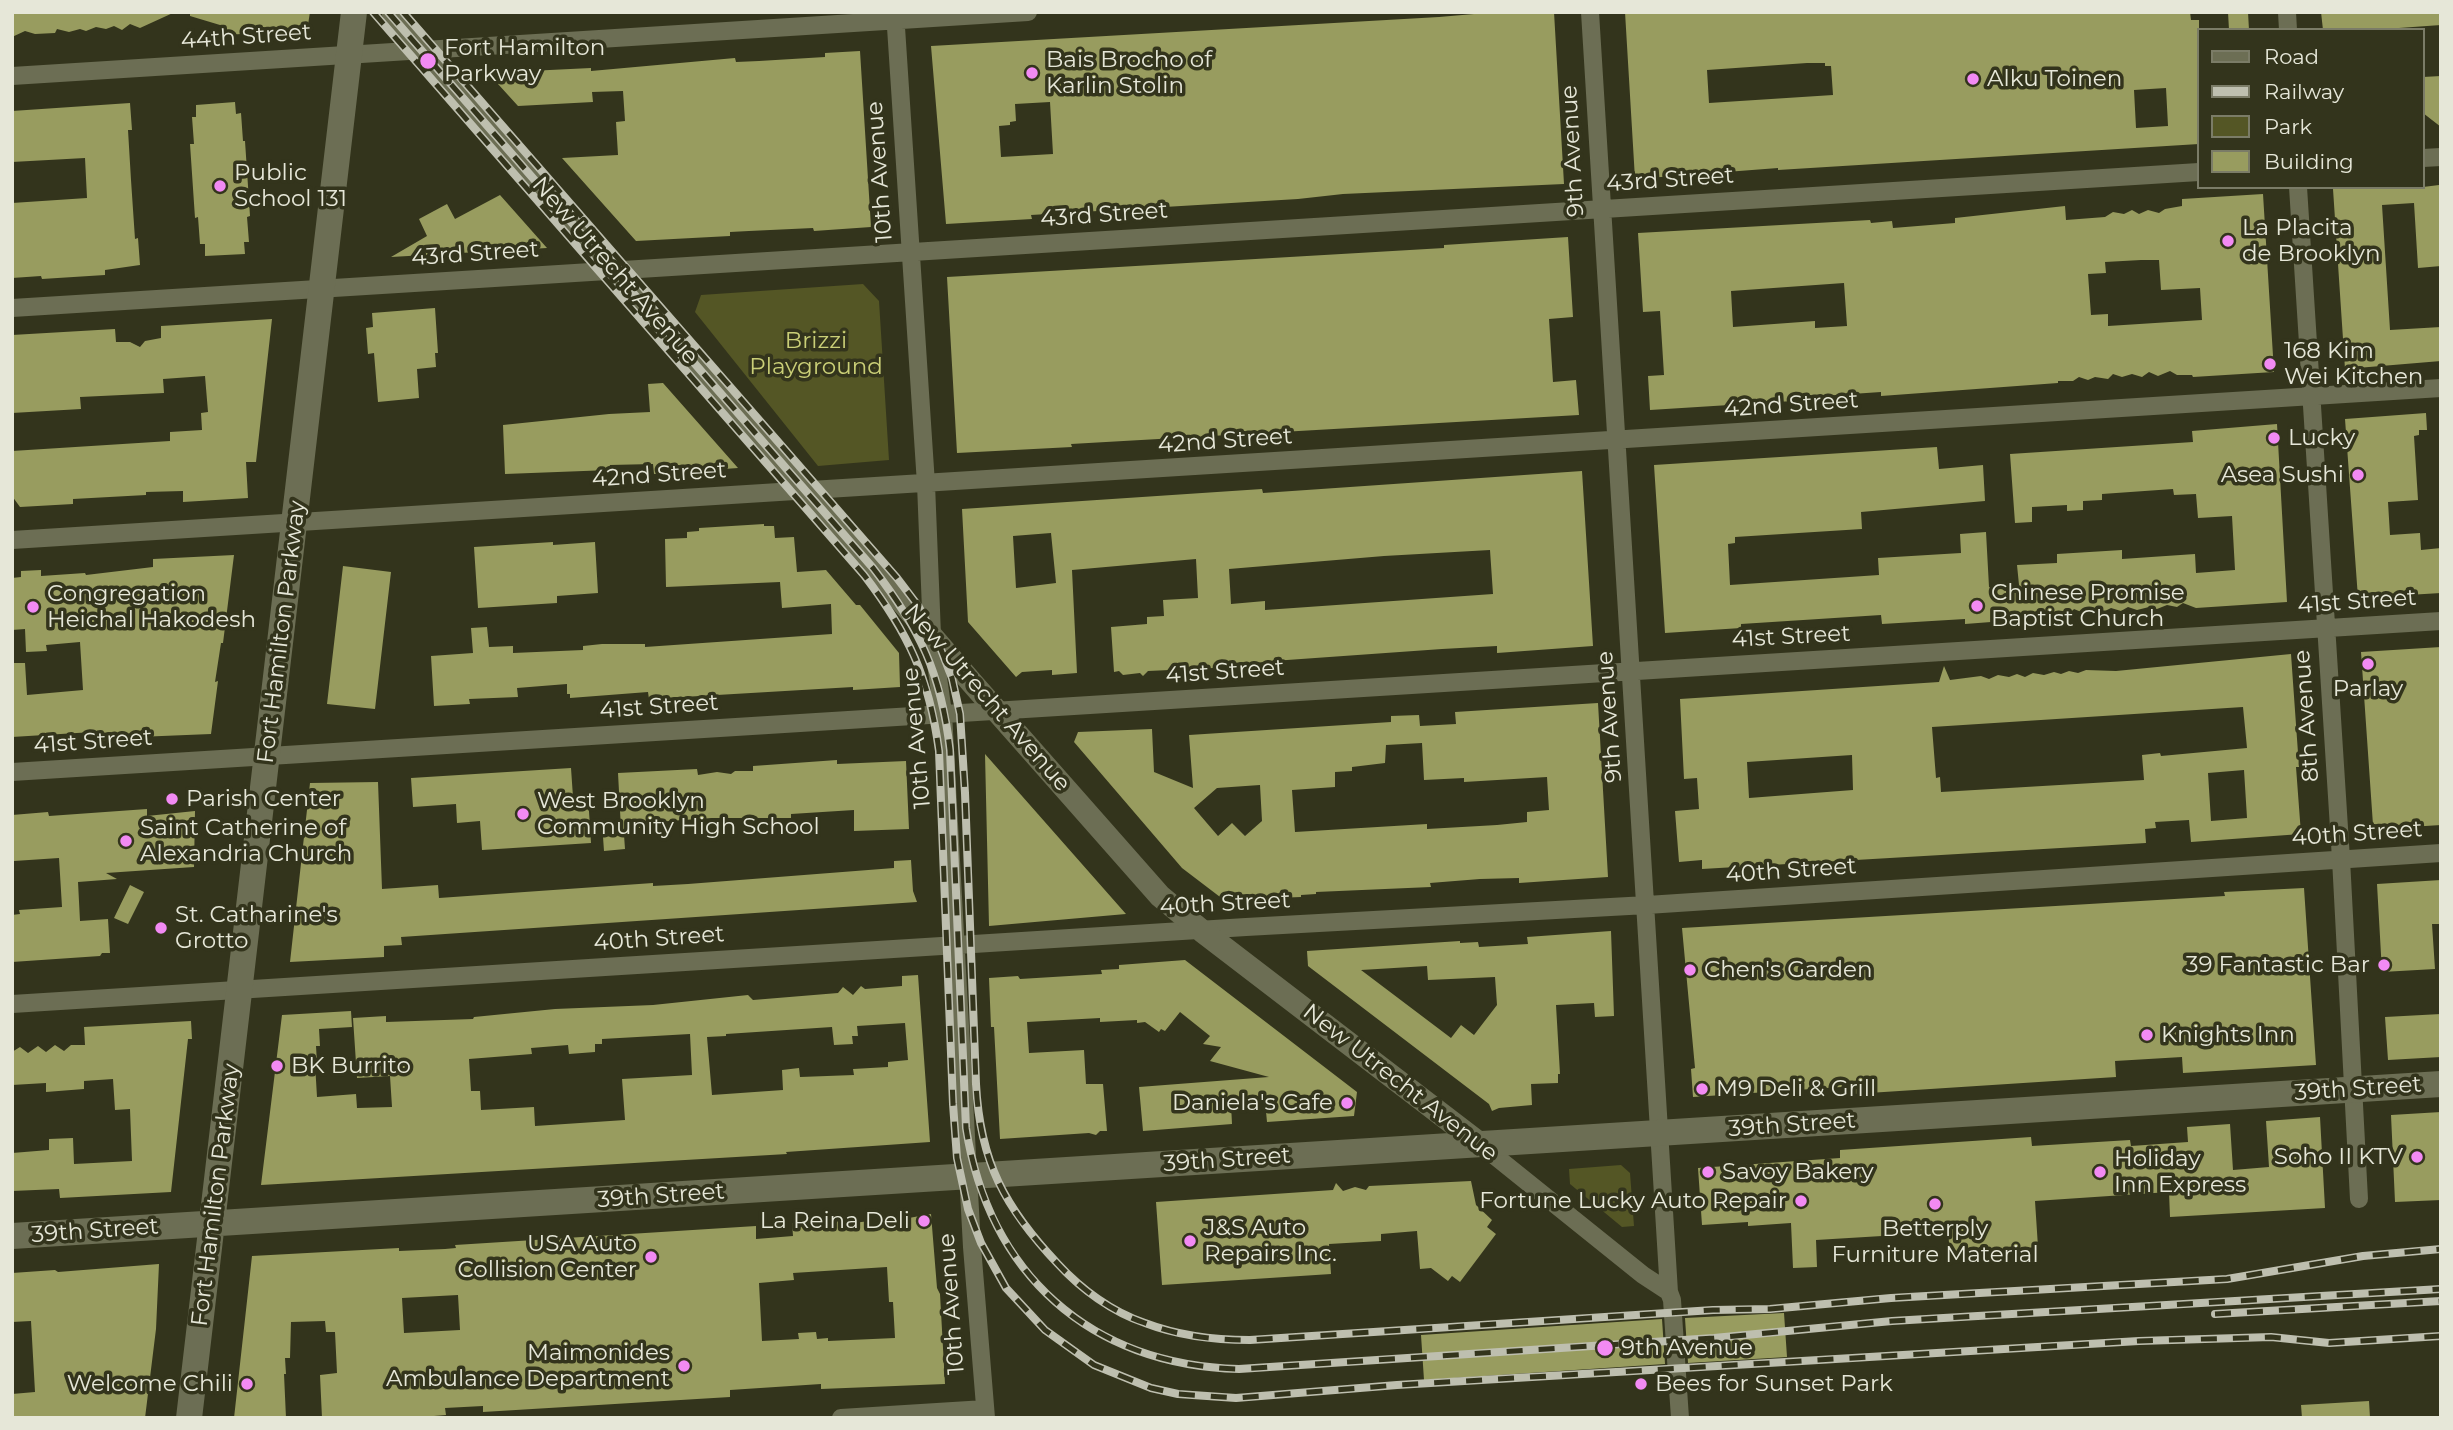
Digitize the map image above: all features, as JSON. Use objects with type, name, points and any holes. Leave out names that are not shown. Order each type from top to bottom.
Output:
[{"type":"main road","name":"Fort Hamilton Parkway","points":[[190,1418],[354,12]]},
{"type":"main road","name":"39th Street","points":[[12,1236],[2441,1084]]},
{"type":"street","name":"New Utrecht Avenue","points":[[393,12],[614,270],[1160,896],[1671,1296]]},
{"type":"street","name":"44th Street","points":[[12,76],[424,51],[895,16],[1028,12]]},
{"type":"street","name":"9th Avenue","points":[[1590,12],[1680,1418]]},
{"type":"street","name":"10th Avenue","points":[[895,16],[926,484],[932,635],[943,713],[968,1177],[985,1413]]},
{"type":"street","name":"43rd Street","points":[[12,308],[2198,172]]},
{"type":"street","name":"8th Avenue","points":[[2298,189],[2341,859],[2359,1199]]},
{"type":"street","name":"42nd Street","points":[[12,540],[2441,388]]},
{"type":"street","name":"41st Street","points":[[12,772],[2441,621]]},
{"type":"street","name":"40th Street","points":[[12,1004],[1647,905],[2441,853]]},
{"type":"street","points":[[841,1418],[985,1413]]},
{"type":"green space","name":"Brizzi Playground","points":[[863,284],[879,301],[889,460],[818,466],[695,312],[701,295]]},
{"type":"green space","points":[[1621,1165],[1630,1173],[1634,1226],[1622,1227],[1570,1184],[1569,1169]]},
{"type":"building","points":[[12,12],[175,12],[140,28],[130,24],[122,30],[114,26],[69,32],[57,29],[55,33],[35,34],[25,31],[12,37]]},
{"type":"building","points":[[190,12],[310,12],[307,31],[221,35],[220,25],[190,16]]},
{"type":"building","points":[[1554,12],[1564,184],[1343,194],[1031,215],[1032,219],[946,224],[931,46],[1474,14]],"holes":[[[1050,102],[1053,154],[1001,157],[999,126],[1010,125],[1010,122],[1016,121],[1015,104]]]},
{"type":"building","points":[[1625,12],[2190,12],[2191,20],[2199,20],[2198,144],[1778,168],[1635,179]],"holes":[[[1825,63],[1825,66],[1831,66],[1833,95],[1709,103],[1707,70]],[[2166,88],[2168,126],[2136,128],[2134,90]]]},
{"type":"building","points":[[2228,12],[2248,12],[2249,28],[2229,28]]},
{"type":"building","points":[[2321,12],[2441,12],[2441,25],[2323,28]]},
{"type":"building","points":[[860,51],[871,227],[730,232],[730,236],[636,241],[562,158],[618,155],[616,122],[625,121],[623,91],[592,92],[593,102],[518,106],[488,73],[591,68],[591,71],[735,58],[736,62],[825,57],[825,53]]},
{"type":"building","points":[[2441,76],[2441,127],[2425,115],[2425,77]]},
{"type":"building","points":[[235,102],[236,114],[241,113],[245,141],[249,242],[244,242],[245,254],[205,256],[205,244],[200,244],[198,217],[195,218],[190,144],[194,144],[192,117],[196,117],[196,105]]},
{"type":"building","points":[[130,103],[132,130],[128,130],[131,180],[135,239],[138,238],[140,265],[105,270],[105,275],[12,278],[12,203],[87,198],[85,158],[12,162],[12,111]]},
{"type":"building","points":[[2439,185],[2441,266],[2418,268],[2414,203],[2382,205],[2390,330],[2441,327],[2441,361],[2345,369],[2333,189],[2425,189],[2425,187]]},
{"type":"building","points":[[2263,194],[2274,372],[2193,377],[2177,375],[2170,371],[2158,376],[2149,372],[2142,377],[2113,374],[2108,379],[2095,377],[2088,380],[2079,377],[2073,381],[2058,383],[1881,396],[1881,392],[1809,397],[1809,400],[1650,410],[1648,376],[1664,375],[1660,311],[1643,312],[1638,233],[1870,220],[1871,223],[1892,221],[1893,228],[1955,223],[1955,218],[2065,206],[2066,220],[2105,217],[2113,212],[2124,214],[2132,210],[2139,214],[2148,210],[2159,213],[2182,206],[2182,199]],"holes":[[[2159,260],[2161,290],[2200,288],[2202,320],[2108,326],[2108,314],[2091,315],[2088,274],[2106,273],[2105,262]],[[1844,283],[1847,326],[1815,328],[1815,321],[1733,327],[1731,291]]]},
{"type":"building","points":[[500,195],[547,248],[391,257],[427,236],[419,219],[447,204],[455,219]]},
{"type":"building","points":[[1568,237],[1573,317],[1549,319],[1553,382],[1576,380],[1579,415],[957,453],[947,277],[1444,248],[1444,245]]},
{"type":"building","points":[[435,308],[438,353],[435,353],[436,367],[417,369],[419,398],[378,402],[374,353],[368,354],[366,328],[373,327],[372,313]]},
{"type":"building","points":[[272,319],[256,462],[246,462],[248,498],[183,502],[183,491],[146,492],[146,495],[73,499],[73,504],[20,507],[12,496],[12,451],[170,441],[170,432],[202,430],[201,413],[208,412],[205,376],[163,379],[164,393],[80,397],[81,409],[12,413],[12,335],[115,329],[116,342],[130,342],[140,347],[145,341],[161,338],[161,326]]},
{"type":"building","points":[[663,383],[738,468],[654,474],[653,464],[610,465],[610,470],[505,474],[503,425],[650,412],[648,384]]},
{"type":"building","points":[[2426,413],[2427,430],[2419,430],[2419,435],[2414,436],[2418,500],[2388,502],[2390,535],[2420,533],[2421,550],[2441,548],[2441,593],[2358,598],[2345,419]]},
{"type":"building","points":[[2277,424],[2287,602],[2196,608],[2183,603],[2177,607],[2167,605],[2157,609],[2149,607],[2137,610],[2128,607],[2121,611],[2111,608],[2103,612],[2091,609],[2086,614],[2074,609],[2069,615],[2040,612],[2032,617],[2026,613],[1991,615],[1991,622],[1965,624],[1965,619],[1882,624],[1881,615],[1741,624],[1741,628],[1665,633],[1654,465],[1937,447],[1939,469],[1983,465],[1985,501],[1861,512],[1862,529],[1735,537],[1735,543],[1728,544],[1730,585],[1879,575],[1878,558],[1961,553],[1960,534],[1986,532],[1989,587],[2019,585],[2017,565],[2057,563],[2057,554],[2122,550],[2122,559],[2195,554],[2196,573],[2235,570],[2232,516],[2198,518],[2196,494],[2174,495],[2173,489],[2102,494],[2102,500],[2083,501],[2083,510],[2067,511],[2067,505],[2032,507],[2032,522],[2015,523],[2010,454],[2193,442],[2192,431]]},
{"type":"building","points":[[1582,471],[1593,646],[1497,653],[1497,646],[1442,649],[1273,661],[1235,667],[1148,671],[1143,676],[1140,673],[1123,675],[1119,671],[1114,672],[1111,627],[1147,624],[1147,617],[1164,616],[1163,600],[1198,598],[1196,559],[1072,570],[1077,673],[1052,675],[1052,670],[1022,672],[1016,677],[968,622],[962,509],[1262,489],[1263,493]],"holes":[[[1051,533],[1056,583],[1016,588],[1013,536]],[[1490,550],[1493,594],[1265,610],[1265,601],[1231,604],[1229,569]]]},
{"type":"building","points":[[764,524],[774,526],[775,538],[794,537],[797,572],[826,570],[856,605],[860,605],[899,653],[900,687],[853,690],[853,687],[649,699],[648,692],[570,698],[567,684],[517,688],[518,697],[469,699],[470,704],[434,706],[431,656],[473,653],[471,628],[487,627],[489,647],[513,646],[513,653],[583,650],[583,646],[602,644],[645,644],[645,647],[832,634],[831,604],[782,608],[780,582],[666,587],[665,539],[687,538],[687,532],[699,531],[699,528]]},
{"type":"building","points":[[553,542],[553,545],[595,542],[598,593],[557,596],[557,603],[478,608],[474,547]]},
{"type":"building","points":[[234,555],[223,643],[215,682],[218,681],[211,734],[93,741],[93,732],[12,737],[12,663],[25,663],[27,695],[83,690],[80,642],[46,645],[47,651],[26,652],[25,629],[12,630],[12,578],[21,577],[21,571],[41,570],[41,576],[86,575],[153,567],[153,559]]},
{"type":"building","points":[[343,566],[391,572],[375,709],[327,704]]},
{"type":"building","points":[[2441,647],[2441,825],[2378,829],[2377,825],[2373,825],[2361,652]]},
{"type":"building","points":[[2291,654],[2301,834],[2191,842],[2189,820],[2155,822],[2156,828],[2145,829],[2146,843],[1702,869],[1702,860],[1679,862],[1675,811],[1699,809],[1697,778],[1684,779],[1680,699],[1939,682],[1944,666],[1950,680],[1981,676],[1989,679],[1998,675],[2009,677],[2017,674],[2025,677],[2033,673],[2044,675],[2086,670],[2116,671]],"holes":[[[2243,707],[2247,748],[2161,756],[2160,753],[2142,755],[2144,780],[1941,792],[1940,777],[1936,778],[1932,727]],[[1852,755],[1853,790],[1749,798],[1747,762]],[[2244,770],[2247,818],[2211,821],[2208,773]]]},
{"type":"building","points":[[1598,703],[1608,877],[1519,883],[1519,878],[1480,879],[1430,883],[1431,887],[1316,892],[1301,897],[1224,900],[1182,868],[1074,742],[1078,732],[1152,729],[1154,772],[1193,788],[1189,735],[1391,722],[1391,716],[1419,715],[1420,726],[1456,724],[1455,712]],"holes":[[[1422,743],[1424,780],[1464,778],[1464,782],[1547,777],[1549,810],[1527,812],[1527,822],[1497,825],[1427,829],[1427,824],[1295,832],[1292,790],[1335,787],[1335,772],[1385,763],[1386,745]],[[1260,785],[1262,821],[1245,836],[1232,823],[1218,836],[1194,808],[1217,788]]]},
{"type":"building","points":[[985,754],[1126,914],[989,926]]},
{"type":"building","points":[[837,760],[837,764],[906,761],[909,829],[854,831],[854,810],[791,814],[791,818],[712,818],[655,822],[655,827],[621,829],[618,773],[697,769],[698,775],[717,772],[731,774],[735,771],[753,771],[753,766]]},
{"type":"building","name":"West Brooklyn Community High School","points":[[571,768],[573,797],[588,796],[591,843],[482,850],[480,821],[457,823],[456,804],[413,807],[411,778]]},
{"type":"building","points":[[378,782],[382,889],[438,885],[439,898],[653,883],[653,886],[688,884],[894,868],[894,861],[911,860],[913,891],[917,902],[401,937],[402,945],[384,946],[384,957],[290,962],[310,783]]},
{"type":"building","points":[[147,809],[147,816],[195,811],[194,867],[106,873],[117,879],[78,882],[80,921],[108,919],[110,953],[12,962],[12,915],[20,914],[19,910],[62,907],[59,858],[14,861],[12,815],[48,812],[49,816]]},
{"type":"building","points":[[624,835],[625,849],[604,851],[603,837]]},
{"type":"building","points":[[2441,880],[2441,924],[2432,924],[2435,969],[2382,972],[2377,884]]},
{"type":"building","points":[[130,885],[144,892],[128,924],[114,918]]},
{"type":"building","points":[[2304,888],[2316,1065],[2183,1073],[2182,1057],[2115,1061],[2116,1077],[1853,1094],[1856,1086],[1693,1097],[1691,1069],[1695,1068],[1682,928],[2225,896],[2224,892]]},
{"type":"building","points":[[1611,931],[1614,1016],[1595,1017],[1594,1003],[1556,1005],[1560,1074],[1558,1083],[1531,1084],[1532,1105],[1492,1111],[1489,1104],[1308,966],[1307,951],[1460,941],[1478,942],[1479,947],[1528,944],[1527,937]],"holes":[[[1427,966],[1428,980],[1495,977],[1497,1005],[1474,1035],[1461,1025],[1451,1038],[1361,970]]]},
{"type":"building","points":[[1185,960],[1357,1092],[1354,1116],[1267,1122],[1265,1101],[1231,1104],[1232,1124],[1143,1131],[1139,1087],[1269,1077],[1210,1061],[1221,1047],[1203,1044],[1210,1036],[1180,1012],[1165,1031],[1161,1029],[1159,1032],[1145,1022],[1137,1023],[1137,1020],[1100,1022],[1100,1018],[1027,1022],[1029,1053],[1084,1050],[1086,1084],[1103,1084],[1107,1131],[1100,1131],[1096,1135],[1089,1133],[1000,1139],[989,978],[1102,974],[1101,970],[1119,969],[1119,965]]},
{"type":"building","points":[[918,975],[930,1142],[786,1152],[787,1154],[261,1185],[282,1015],[351,1011],[352,1027],[319,1029],[320,1046],[316,1046],[315,1063],[317,1097],[356,1094],[357,1108],[392,1107],[390,1076],[357,1078],[353,1018],[386,1016],[386,1022],[473,1019],[555,1009],[653,1005],[748,995],[753,1000],[838,993],[843,987],[853,995],[861,986],[865,989],[902,986],[902,976]],"holes":[[[905,1023],[908,1060],[888,1062],[888,1067],[853,1069],[854,1075],[800,1077],[799,1068],[782,1070],[783,1090],[712,1095],[707,1037],[832,1027],[834,1045],[853,1044],[852,1036],[858,1036],[857,1026]],[[690,1034],[692,1075],[622,1079],[625,1120],[535,1126],[534,1107],[481,1110],[480,1091],[471,1091],[469,1059],[532,1054],[531,1048],[568,1045],[569,1054],[595,1052],[595,1044],[602,1044],[602,1039]]]},
{"type":"building","points":[[2441,1014],[2441,1057],[2388,1060],[2385,1017]]},
{"type":"building","points":[[191,1021],[192,1039],[188,1039],[171,1192],[60,1198],[59,1189],[12,1191],[12,1153],[49,1150],[49,1139],[73,1138],[74,1164],[132,1161],[130,1109],[115,1110],[113,1079],[84,1081],[84,1089],[46,1092],[46,1083],[12,1085],[12,1052],[20,1047],[28,1053],[38,1046],[46,1052],[55,1045],[64,1051],[71,1045],[85,1045],[84,1027]]},
{"type":"building","name":"Soho II KTV","points":[[2441,1112],[2441,1200],[2395,1202],[2391,1115]]},
{"type":"building","points":[[2320,1117],[2325,1208],[2170,1217],[2169,1192],[2035,1201],[2038,1247],[1950,1253],[1948,1232],[1816,1240],[1817,1267],[1793,1268],[1791,1223],[1702,1225],[1698,1168],[1840,1158],[1840,1150],[2031,1137],[2032,1146],[2130,1140],[2131,1146],[2188,1142],[2187,1127],[2230,1124],[2233,1170],[2269,1167],[2266,1121]]},
{"type":"building","points":[[1471,1181],[1476,1205],[1492,1220],[1487,1227],[1496,1234],[1460,1282],[1452,1276],[1448,1281],[1431,1268],[1420,1269],[1417,1231],[1381,1234],[1381,1241],[1329,1244],[1331,1274],[1162,1285],[1156,1202],[1333,1190],[1336,1183],[1343,1191],[1355,1187],[1366,1190],[1369,1186]]},
{"type":"building","points":[[931,1214],[937,1288],[940,1294],[945,1384],[821,1389],[821,1384],[730,1390],[730,1397],[483,1412],[483,1406],[445,1408],[446,1415],[410,1418],[322,1418],[320,1375],[337,1373],[335,1332],[326,1332],[325,1321],[291,1322],[290,1358],[285,1358],[284,1374],[286,1418],[234,1418],[252,1256],[399,1248],[399,1251],[445,1249],[456,1248],[455,1245],[756,1226],[756,1239],[793,1236],[792,1223],[836,1223],[839,1220],[844,1224],[870,1221],[881,1223]],"holes":[[[887,1267],[895,1338],[828,1341],[828,1338],[817,1339],[816,1332],[798,1333],[799,1339],[762,1341],[759,1283],[794,1280],[793,1273]],[[458,1295],[460,1330],[404,1333],[402,1298]]]},
{"type":"building","points":[[159,1264],[156,1329],[145,1418],[12,1418],[12,1394],[35,1392],[31,1321],[12,1322],[12,1273]]},
{"type":"building","points":[[1784,1313],[1787,1357],[1688,1363],[1685,1318]]},
{"type":"building","points":[[1662,1319],[1665,1364],[1424,1380],[1421,1335]]},
{"type":"building","points":[[2369,1401],[2370,1418],[2302,1418],[2301,1405]]},
{"type":"railway","points":[[373,12],[864,575],[905,637],[923,678],[939,751],[953,1104],[957,1158],[968,1209],[981,1243],[1006,1288],[1045,1330],[1094,1365],[1151,1388],[1178,1394],[1236,1398],[1397,1385],[2139,1341],[2271,1337],[2329,1343],[2441,1336]]},
{"type":"railway","points":[[388,12],[873,568],[916,632],[941,698],[950,750],[966,1128],[978,1180],[997,1227],[1023,1267],[1055,1302],[1093,1329],[1137,1350],[1185,1363],[1239,1369],[1714,1338],[1892,1321],[2441,1289]]},
{"type":"railway","points":[[403,12],[897,578],[919,607],[940,647],[952,678],[960,714],[976,1084],[983,1137],[999,1182],[1023,1223],[1067,1273],[1109,1306],[1133,1318],[1171,1331],[1210,1338],[1250,1340],[2227,1279],[2363,1256],[2441,1249]]},
{"type":"railway","points":[[2215,1314],[2441,1301]]},
{"type":"place","name":"Fort Hamilton Parkway","points":[[428,61]]},
{"type":"place","name":"Bais Brocho of Karlin Stolin","points":[[1032,73]]},
{"type":"place","name":"Alku Toinen","points":[[1973,79]]},
{"type":"place","name":"Public School 131","points":[[220,186]]},
{"type":"place","name":"La Placita de Brooklyn","points":[[2228,241]]},
{"type":"place","name":"168 Kim Wei Kitchen","points":[[2270,364]]},
{"type":"place","name":"Lucky","points":[[2274,438]]},
{"type":"place","name":"Asea Sushi","points":[[2358,475]]},
{"type":"place","name":"Chinese Promise Baptist Church","points":[[1977,606]]},
{"type":"place","name":"Congregation Heichal Hakodesh","points":[[33,607]]},
{"type":"place","name":"Parlay","points":[[2368,664]]},
{"type":"place","name":"Parish Center","points":[[172,799]]},
{"type":"place","name":"West Brooklyn Community High School","points":[[523,814]]},
{"type":"place","name":"Saint Catherine of Alexandria Church","points":[[126,841]]},
{"type":"place","name":"St. Catharine's Grotto","points":[[161,928]]},
{"type":"place","name":"39 Fantastic Bar","points":[[2384,965]]},
{"type":"place","name":"Chen's Garden","points":[[1690,970]]},
{"type":"place","name":"Knights Inn","points":[[2147,1035]]},
{"type":"place","name":"BK Burrito","points":[[277,1066]]},
{"type":"place","name":"M9 Deli & Grill","points":[[1702,1089]]},
{"type":"place","name":"Daniela's Cafe","points":[[1347,1103]]},
{"type":"place","name":"Soho II KTV","points":[[2417,1157]]},
{"type":"place","name":"Savoy Bakery","points":[[1708,1172]]},
{"type":"place","name":"Holiday Inn Express","points":[[2100,1172]]},
{"type":"place","name":"Fortune Lucky Auto Repair","points":[[1801,1201]]},
{"type":"place","name":"Betterply Furniture Material","points":[[1935,1204]]},
{"type":"place","name":"La Reina Deli","points":[[924,1221]]},
{"type":"place","name":"J&S Auto Repairs Inc.","points":[[1190,1241]]},
{"type":"place","name":"USA Auto Collision Center","points":[[651,1257]]},
{"type":"place","name":"9th Avenue","points":[[1605,1348]]},
{"type":"place","name":"Maimonides Ambulance Department","points":[[684,1366]]},
{"type":"place","name":"Welcome Chili","points":[[247,1384]]},
{"type":"place","name":"Bees for Sunset Park","points":[[1641,1384]]}]
